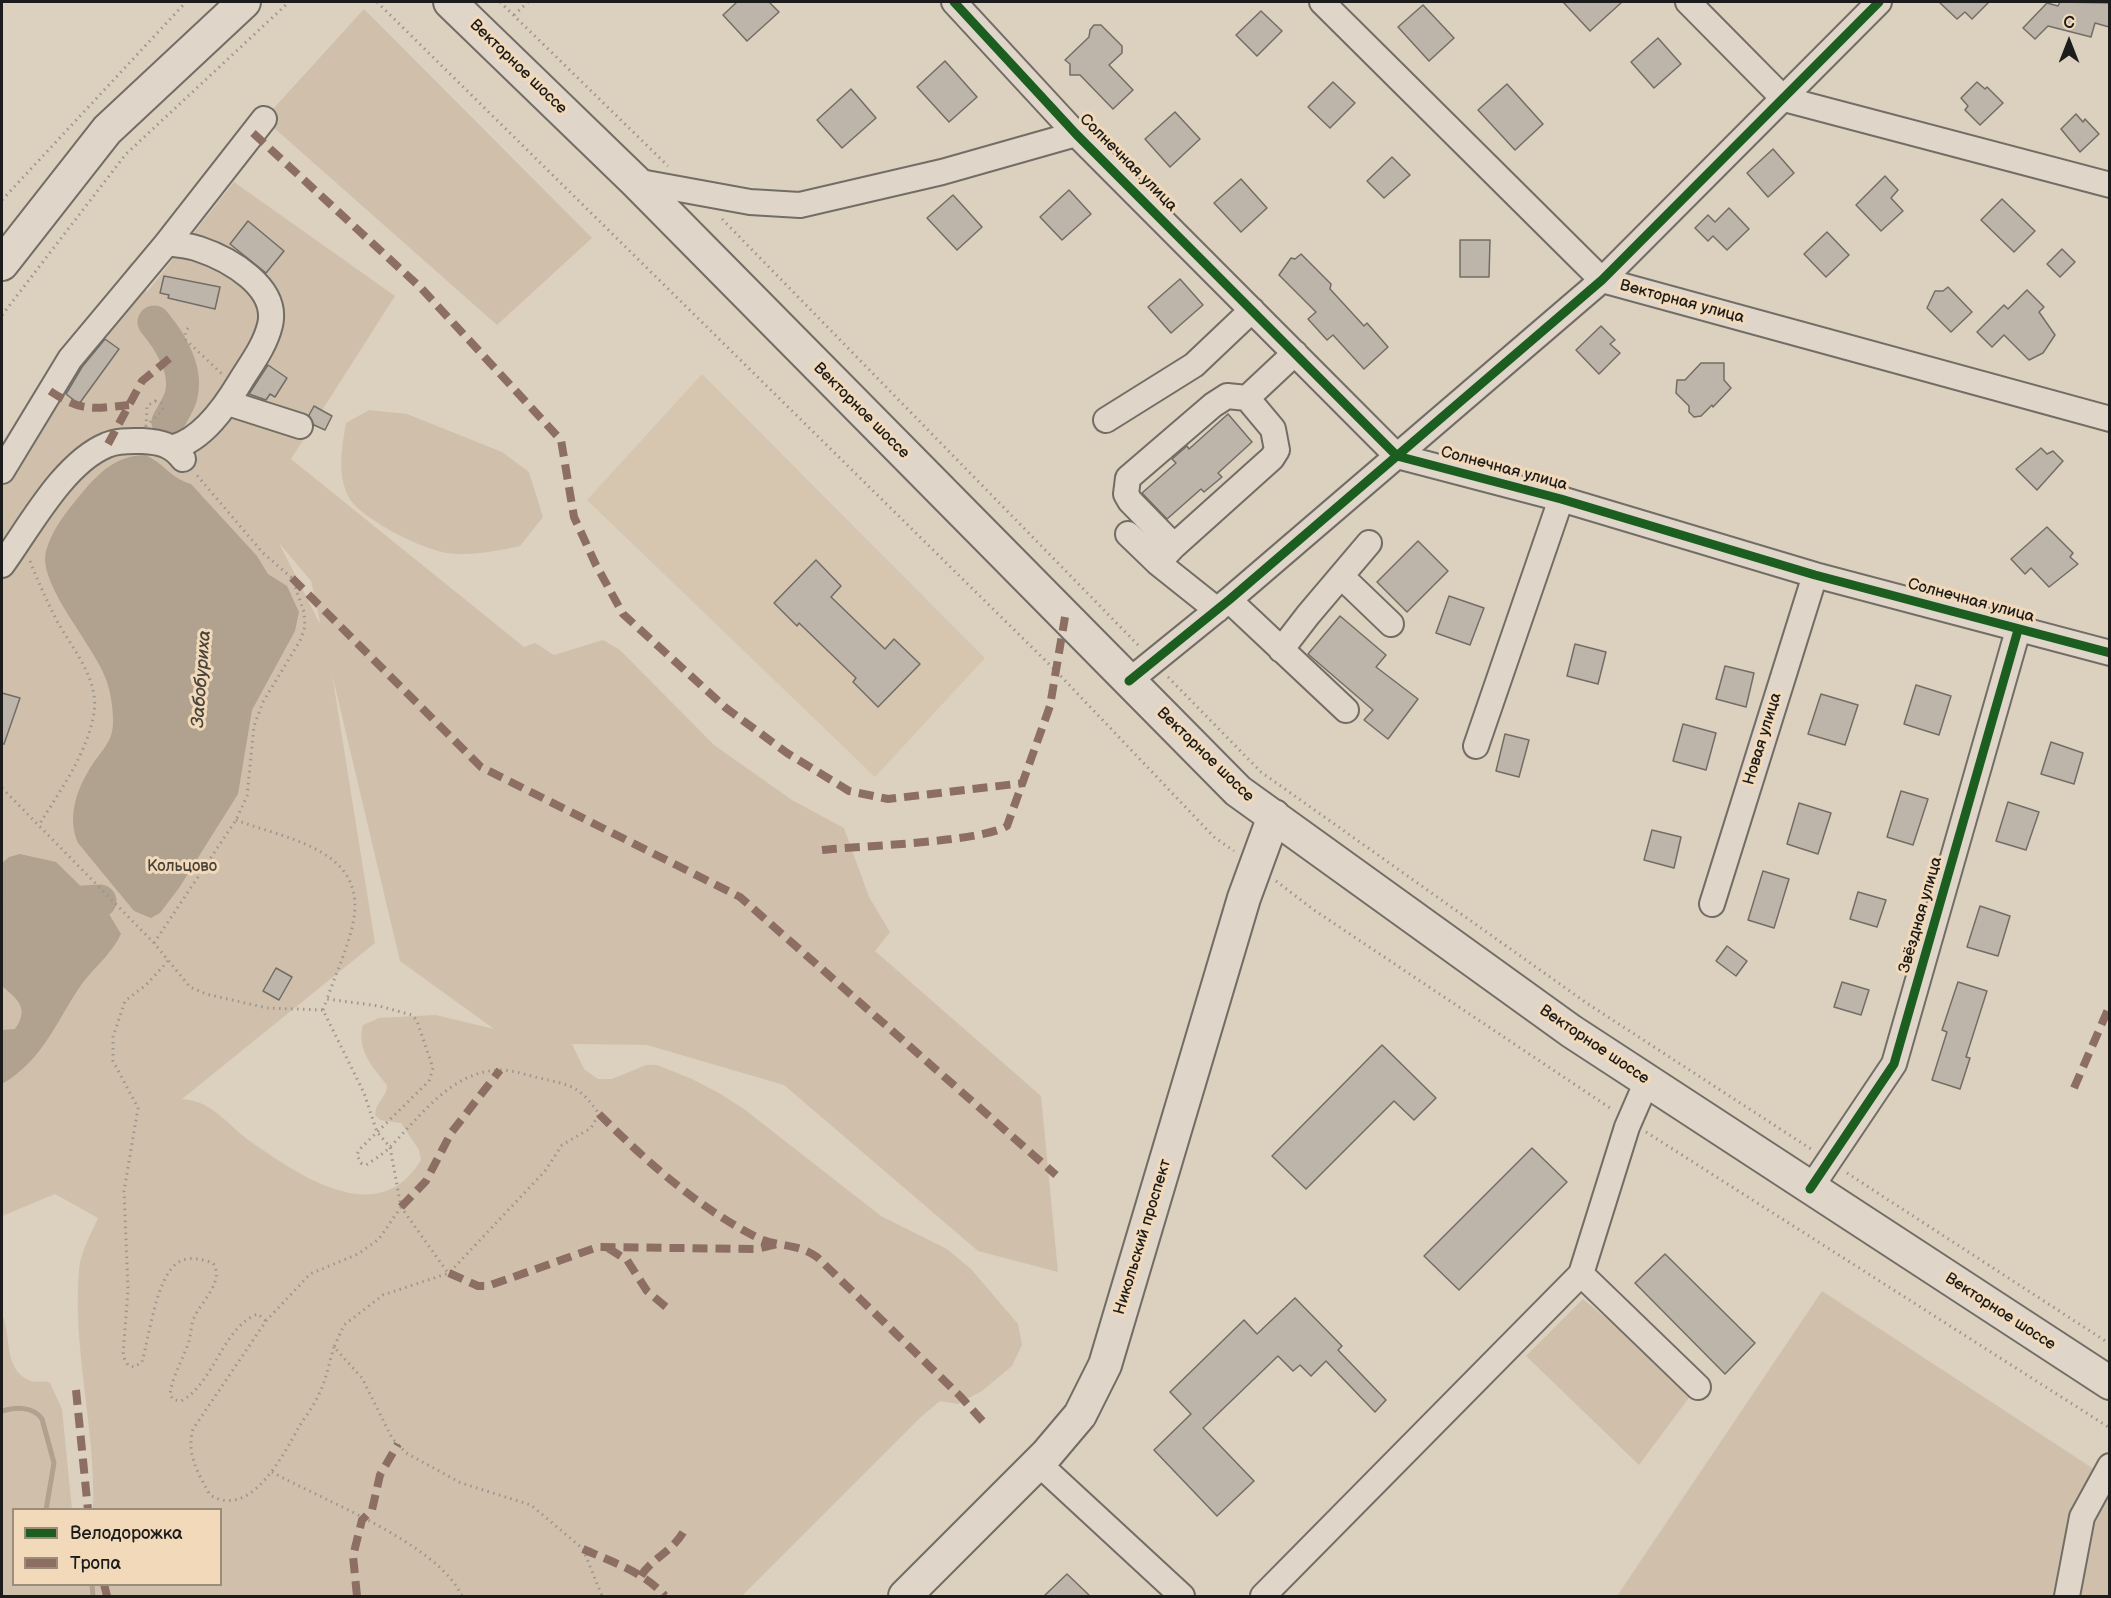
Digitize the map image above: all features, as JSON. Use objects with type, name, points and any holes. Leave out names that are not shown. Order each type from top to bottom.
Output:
[{"type":"main road","points":[[2,264],[107,130],[244,2]]},
{"type":"main road","name":"Векторное шоссе","points":[[450,2],[634,181],[1238,791],[1571,1031],[2109,1383]]},
{"type":"main road","name":"Никольский проспект","points":[[905,1596],[1038,1463],[1080,1415],[1105,1365],[1245,898],[1274,816]]},
{"type":"street","name":"Солнечная улица","points":[[954,2],[1076,134],[1397,456],[1561,499],[1815,575],[2109,654]]},
{"type":"street","name":"Векторная улица","points":[[1322,2],[1602,280],[2109,419]]},
{"type":"street","points":[[1688,2],[1784,99],[2109,185]]},
{"type":"street","points":[[1129,681],[1223,605],[1602,280],[1879,2]]},
{"type":"street","points":[[2,471],[70,359],[167,243],[264,118]]},
{"type":"street","points":[[634,181],[750,202],[800,205],[942,172],[1076,134]]},
{"type":"street","points":[[2,565],[66,476],[88,454],[108,444],[122,441],[157,441],[179,453],[231,398],[261,347],[270,325],[271,311],[267,296],[250,278],[218,257],[198,248],[167,243]]},
{"type":"street","points":[[1107,420],[1194,365],[1252,310]]},
{"type":"street","points":[[1247,398],[1295,353]]},
{"type":"street","points":[[1227,396],[1247,398],[1273,429],[1277,450],[1272,458],[1166,555],[1126,494],[1128,478],[1213,405],[1227,396]]},
{"type":"street","points":[[231,398],[300,426]]},
{"type":"street","points":[[1476,746],[1561,499]]},
{"type":"street","points":[[1128,534],[1166,555],[1223,605],[1281,650],[1346,710]]},
{"type":"street","points":[[1281,650],[1369,543]]},
{"type":"street","name":"Новая улица","points":[[1712,904],[1815,575]]},
{"type":"street","points":[[1341,576],[1391,624]]},
{"type":"street","name":"Звёздная улица","points":[[1810,1189],[1894,1064],[2018,630]]},
{"type":"street","points":[[1263,1596],[1581,1274],[1627,1127],[1647,1081]]},
{"type":"street","points":[[1581,1274],[1698,1388]]},
{"type":"street","points":[[1038,1463],[1182,1596]]},
{"type":"street","points":[[2067,1596],[2082,1516],[2109,1466]]},
{"type":"path","points":[[2,200],[186,2]]},
{"type":"path","points":[[2,315],[126,154],[289,2]]},
{"type":"path","points":[[500,2],[694,191]]},
{"type":"path","points":[[514,15],[528,2]]},
{"type":"path","points":[[719,216],[1261,772],[1588,1004],[2109,1344]]},
{"type":"path","points":[[188,328],[185,333],[186,340],[223,375],[231,398]]},
{"type":"path","points":[[155,401],[161,403],[163,410],[160,415],[146,426],[147,406],[155,401]]},
{"type":"path","points":[[154,943],[236,820],[247,796],[254,726],[275,679],[301,639],[304,612],[292,578],[263,553],[179,453]]},
{"type":"path","points":[[21,538],[47,600],[86,671],[93,694],[94,717],[76,764],[39,825]]},
{"type":"path","points":[[2,788],[154,943],[190,987],[206,994],[267,1008],[323,1010]]},
{"type":"path","points":[[236,820],[325,854],[349,875],[353,886],[355,912],[352,930],[323,1010],[364,1093],[377,1132],[390,1147],[401,1207],[449,1274]]},
{"type":"path","points":[[168,961],[146,985],[125,1001],[113,1037],[113,1061],[138,1108],[124,1191],[128,1289],[123,1356],[126,1362],[134,1367],[142,1362],[155,1308],[165,1282],[174,1265],[184,1260],[194,1258],[213,1263],[217,1274],[213,1287],[194,1318],[189,1341],[171,1385],[170,1395],[174,1400],[181,1401],[194,1393],[243,1323],[258,1314],[266,1321]]},
{"type":"path","points":[[327,999],[404,1011],[417,1021],[433,1074],[359,1150],[359,1160],[366,1165],[390,1147],[414,1119],[459,1081],[480,1073],[506,1071],[573,1085],[583,1092],[599,1114],[591,1128],[562,1145],[545,1171],[449,1274],[383,1295],[344,1325],[334,1347],[319,1395],[272,1473],[247,1496],[236,1499],[216,1498],[210,1494],[201,1478],[189,1443],[194,1429],[266,1321],[310,1274],[358,1254],[379,1239],[401,1207]]},
{"type":"path","points":[[334,1347],[362,1378],[392,1438],[406,1453],[461,1483],[531,1505],[583,1549],[602,1596]]},
{"type":"path","points":[[272,1473],[331,1504],[344,1508],[418,1551],[448,1576],[462,1596]]},
{"type":"shaded area","points":[[702,374],[985,658],[875,777],[587,500]]},
{"type":"green space","points":[[364,9],[592,238],[497,325],[264,119]]},
{"type":"green space","name":"Кольцово","points":[[234,182],[395,296],[291,459],[524,647],[535,643],[554,655],[603,640],[620,650],[714,745],[792,800],[844,828],[869,897],[890,932],[875,951],[1041,1096],[1058,1272],[978,1251],[784,1085],[647,1045],[572,1044],[584,1069],[598,1079],[612,1079],[646,1065],[657,1065],[719,1093],[744,1109],[881,1216],[947,1249],[971,1269],[1018,1324],[1022,1345],[1012,1366],[982,1391],[958,1404],[940,1401],[922,1416],[742,1596],[2,1596],[2,1314],[9,1351],[16,1369],[31,1381],[50,1383],[62,1409],[72,1508],[12,1508],[12,1586],[100,1586],[103,1588],[106,1586],[222,1586],[222,1508],[93,1508],[91,1449],[81,1360],[78,1300],[81,1257],[98,1218],[55,1194],[2,1216],[2,460],[131,262],[147,292]],"holes":[[[279,543],[311,581],[320,622]],[[332,674],[400,961],[494,1029],[436,1015],[379,1018],[363,1025],[361,1034],[367,1058],[387,1085],[375,1115],[380,1120],[401,1123],[419,1150],[421,1160],[404,1181],[384,1192],[362,1194],[340,1191],[317,1182],[273,1157],[204,1104],[182,1099],[375,943]]]},
{"type":"green space","points":[[369,410],[407,414],[502,452],[529,472],[543,517],[520,546],[465,554],[447,553],[423,546],[378,523],[355,505],[348,496],[341,469],[346,423]]},
{"type":"green space","points":[[1822,1291],[2109,1479],[2109,1596],[1617,1596]]},
{"type":"green space","points":[[1583,1299],[1694,1391],[1639,1465],[1526,1356]]},
{"type":"water","points":[[145,455],[178,478],[191,484],[257,556],[268,574],[287,586],[299,612],[295,631],[252,710],[238,794],[179,888],[160,913],[151,918],[134,911],[78,843],[73,822],[76,801],[88,771],[110,739],[113,728],[112,707],[101,668],[69,617],[50,581],[46,565],[46,551],[52,535],[65,514],[88,486],[102,472],[117,462],[125,458]]},
{"type":"water","points":[[20,854],[56,862],[109,914],[121,934],[109,953],[84,981],[39,1051],[17,1074],[2,1084],[2,1030],[15,1029],[21,1010],[17,1000],[2,986],[2,863],[9,857]]},
{"type":"building","points":[[737,2],[769,2],[779,12],[747,41],[723,15]]},
{"type":"building","points":[[1563,2],[1622,2],[1590,31]]},
{"type":"building","points":[[1939,2],[1989,2],[1972,19],[1965,12],[1957,19]]},
{"type":"building","points":[[2060,2],[2109,3],[2109,27],[2095,23],[2091,37],[2048,26],[2035,39],[2023,28],[2047,3],[2058,6]]},
{"type":"building","points":[[1423,5],[1454,38],[1429,61],[1398,27]]},
{"type":"building","points":[[1261,11],[1282,31],[1257,56],[1236,35]]},
{"type":"building","points":[[1094,25],[1101,25],[1122,46],[1122,53],[1109,65],[1133,90],[1113,109],[1080,75],[1070,75],[1070,64],[1065,60],[1089,37]]},
{"type":"building","points":[[1658,38],[1681,64],[1654,88],[1631,62]]},
{"type":"building","points":[[945,61],[977,97],[949,122],[917,87]]},
{"type":"building","points":[[1333,82],[1355,103],[1330,128],[1308,107]]},
{"type":"building","points":[[1977,82],[1985,89],[1987,87],[2003,103],[1980,125],[1965,110],[1968,106],[1961,98]]},
{"type":"building","points":[[1507,84],[1543,124],[1515,150],[1478,110]]},
{"type":"building","points":[[851,89],[876,118],[842,148],[817,120]]},
{"type":"building","points":[[1175,112],[1200,139],[1170,167],[1145,139]]},
{"type":"building","points":[[2076,114],[2083,122],[2085,119],[2099,134],[2080,152],[2061,129]]},
{"type":"building","points":[[1773,149],[1794,173],[1768,197],[1747,173]]},
{"type":"building","points":[[1392,157],[1410,175],[1384,198],[1367,181]]},
{"type":"building","points":[[1885,176],[1898,190],[1891,198],[1903,211],[1881,231],[1856,205]]},
{"type":"building","points":[[1241,179],[1267,208],[1241,232],[1214,203]]},
{"type":"building","points":[[1069,190],[1091,214],[1062,240],[1040,217]]},
{"type":"building","points":[[953,195],[982,227],[957,250],[927,218]]},
{"type":"building","points":[[2002,199],[2035,231],[2014,252],[1981,220]]},
{"type":"building","points":[[1729,208],[1749,229],[1727,250],[1713,236],[1708,241],[1695,228],[1708,215],[1715,222]]},
{"type":"building","points":[[248,221],[284,251],[266,273],[230,244]]},
{"type":"building","points":[[1827,232],[1849,255],[1826,277],[1804,254]]},
{"type":"building","points":[[1460,240],[1490,240],[1489,277],[1460,277]]},
{"type":"building","points":[[2062,249],[2075,262],[2060,277],[2047,264]]},
{"type":"building","points":[[1301,254],[1331,284],[1330,289],[1364,326],[1367,323],[1388,347],[1364,369],[1333,335],[1327,340],[1308,319],[1316,312],[1279,275],[1291,258],[1295,259]]},
{"type":"building","points":[[164,276],[220,287],[215,309],[168,298],[169,295],[160,293]]},
{"type":"building","points":[[1180,279],[1203,305],[1171,333],[1148,307]]},
{"type":"building","points":[[1948,287],[1972,312],[1951,332],[1927,308],[1935,291],[1943,291]]},
{"type":"building","points":[[2027,290],[2044,307],[2039,312],[2055,335],[2043,353],[2029,360],[2004,335],[1992,347],[1977,332],[2004,305],[2008,309]]},
{"type":"building","points":[[1601,326],[1615,340],[1610,344],[1620,353],[1599,374],[1576,350]]},
{"type":"building","points":[[105,339],[119,349],[79,404],[66,394],[82,367]]},
{"type":"building","points":[[1701,363],[1724,363],[1724,380],[1731,388],[1713,407],[1712,405],[1701,416],[1694,417],[1689,412],[1689,406],[1676,393],[1677,380],[1685,380]]},
{"type":"building","points":[[268,365],[287,378],[275,397],[270,394],[266,400],[249,394]]},
{"type":"building","points":[[314,406],[332,416],[325,430],[314,425],[309,415]]},
{"type":"building","points":[[1228,414],[1252,442],[1218,473],[1222,477],[1204,492],[1201,489],[1167,519],[1142,493],[1176,463],[1172,459],[1187,446],[1189,449]]},
{"type":"building","points":[[2041,448],[2047,454],[2053,451],[2063,461],[2037,490],[2016,469]]},
{"type":"building","points":[[2047,527],[2073,553],[2070,557],[2078,564],[2049,587],[2031,568],[2025,574],[2011,559]]},
{"type":"building","points":[[1418,541],[1448,571],[1407,612],[1377,582]]},
{"type":"building","points":[[816,560],[841,586],[831,597],[885,649],[894,639],[920,664],[878,707],[853,682],[856,678],[799,623],[797,626],[774,603]]},
{"type":"building","points":[[1449,596],[1484,608],[1470,645],[1436,633]]},
{"type":"building","points":[[1340,616],[1386,655],[1376,667],[1418,699],[1388,739],[1364,720],[1373,710],[1308,654]]},
{"type":"building","points":[[1575,644],[1606,652],[1598,684],[1567,676]]},
{"type":"building","points":[[1725,666],[1754,673],[1746,707],[1716,699]]},
{"type":"building","points":[[1916,685],[1951,696],[1939,735],[1904,724]]},
{"type":"building","points":[[2,693],[20,698],[4,744],[2,744]]},
{"type":"building","points":[[1821,694],[1858,705],[1845,745],[1808,734]]},
{"type":"building","points":[[1683,724],[1716,733],[1706,770],[1673,761]]},
{"type":"building","points":[[1505,734],[1529,740],[1519,777],[1496,771]]},
{"type":"building","points":[[2051,742],[2083,753],[2074,784],[2041,774]]},
{"type":"building","points":[[1901,791],[1928,799],[1913,845],[1887,837]]},
{"type":"building","points":[[2008,802],[2039,812],[2026,850],[1996,841]]},
{"type":"building","points":[[1799,803],[1831,813],[1818,854],[1787,844]]},
{"type":"building","points":[[1652,830],[1681,837],[1674,868],[1644,860]]},
{"type":"building","points":[[1763,871],[1789,879],[1774,928],[1748,920]]},
{"type":"building","points":[[1858,892],[1886,900],[1877,927],[1850,919]]},
{"type":"building","points":[[1980,906],[2010,916],[1998,956],[1967,947]]},
{"type":"building","points":[[1727,946],[1747,961],[1736,976],[1716,961]]},
{"type":"building","points":[[276,968],[292,977],[279,1000],[263,991]]},
{"type":"building","points":[[1842,982],[1869,990],[1861,1015],[1834,1007]]},
{"type":"building","points":[[1958,982],[1987,991],[1966,1057],[1970,1058],[1960,1089],[1932,1080],[1947,1032],[1942,1030]]},
{"type":"building","points":[[1382,1045],[1436,1098],[1414,1120],[1394,1101],[1306,1189],[1272,1156]]},
{"type":"building","points":[[1532,1148],[1567,1182],[1459,1290],[1424,1256]]},
{"type":"building","points":[[1665,1254],[1755,1343],[1725,1374],[1635,1283]]},
{"type":"building","points":[[1295,1298],[1342,1346],[1338,1350],[1386,1400],[1375,1412],[1326,1361],[1311,1376],[1300,1365],[1293,1371],[1278,1356],[1203,1428],[1254,1481],[1217,1516],[1154,1450],[1191,1414],[1170,1392],[1244,1320],[1257,1334]]},
{"type":"building","points":[[1067,1574],[1090,1596],[1044,1596]]},
{"type":"waterway","name":"Забобуриха","points":[[154,322],[176,356],[182,376],[181,396],[168,422]]},
{"type":"waterway","name":"Забобуриха","points":[[2,916],[67,903],[100,901]]},
{"type":"waterway","points":[[2,1411],[24,1409],[34,1412],[42,1419],[54,1463],[46,1508]]},
{"type":"waterway","points":[[92,1586],[93,1596]]},
{"type":"marked path","points":[[253,133],[421,288],[561,440],[574,517],[596,565],[623,614],[726,708],[787,753],[849,791],[888,799],[1024,783]]},
{"type":"marked path","points":[[108,444],[142,381],[170,358]]},
{"type":"marked path","points":[[50,391],[79,406],[96,408],[129,405]]},
{"type":"marked path","points":[[292,578],[481,767],[740,897],[1056,1175]]},
{"type":"marked path","points":[[822,850],[947,840],[973,836],[1007,826],[1050,706],[1065,617]]},
{"type":"marked path","points":[[2074,1088],[2110,1005]]},
{"type":"marked path","points":[[401,1207],[426,1181],[451,1133],[500,1070]]},
{"type":"marked path","points":[[599,1114],[653,1165],[713,1212],[756,1237],[802,1249],[817,1257],[960,1396],[987,1426]]},
{"type":"marked path","points":[[449,1273],[478,1286],[488,1286],[598,1247],[756,1249],[778,1244]]},
{"type":"marked path","points":[[608,1248],[627,1260],[647,1291],[666,1307]]},
{"type":"marked path","points":[[76,1390],[88,1508]]},
{"type":"marked path","points":[[357,1596],[353,1556],[362,1520],[372,1510],[380,1475],[398,1444]]},
{"type":"marked path","points":[[641,1576],[684,1531]]},
{"type":"marked path","points":[[583,1549],[637,1574],[665,1596]]},
{"type":"marked path","points":[[104,1586],[107,1596]]},
{"type":"cycle path","points":[[954,2],[1076,134],[1397,456],[1561,499],[1815,575],[2110,653]]},
{"type":"cycle path","points":[[1129,681],[1229,600],[1602,280],[1879,2]]},
{"type":"cycle path","points":[[1810,1189],[1894,1064],[2018,630]]}]
